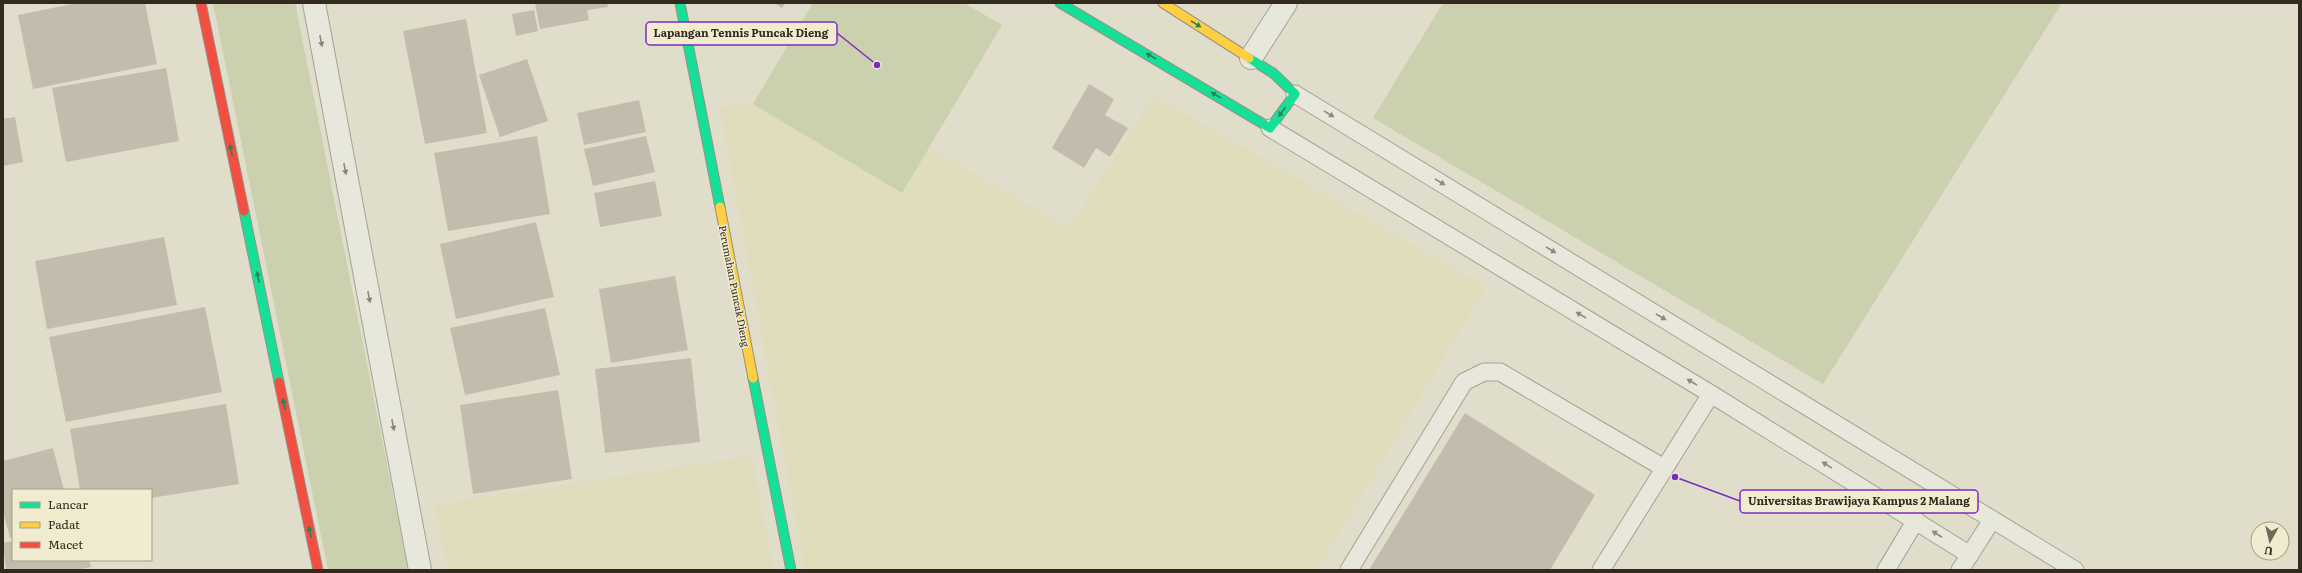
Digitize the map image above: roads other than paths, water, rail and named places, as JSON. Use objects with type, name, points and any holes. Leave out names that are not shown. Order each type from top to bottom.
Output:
[{"type":"street","points":[[201,3],[318,570]]},
{"type":"street","points":[[314,3],[420,570]]},
{"type":"street","name":"Perumahan Puncak Dieng","points":[[680,3],[791,570]]},
{"type":"street","points":[[1060,3],[1270,128],[1295,94],[1273,73],[1163,3]]},
{"type":"street","points":[[1251,58],[1286,3]]},
{"type":"lane","points":[[1295,94],[2075,570]]},
{"type":"lane","points":[[1270,128],[1711,394],[1916,520],[1970,555]]},
{"type":"lane","points":[[1349,570],[1464,382],[1484,372],[1500,372],[1664,468]]},
{"type":"lane","points":[[1600,570],[1711,394]]},
{"type":"lane","points":[[1886,570],[1916,520]]},
{"type":"lane","points":[[1960,570],[1992,520]]},
{"type":"place","name":"Lapangan Tennis Puncak Dieng","points":[[877,65]]},
{"type":"place","name":"Universitas Brawijaya Kampus 2 Malang","points":[[1675,477]]}]
